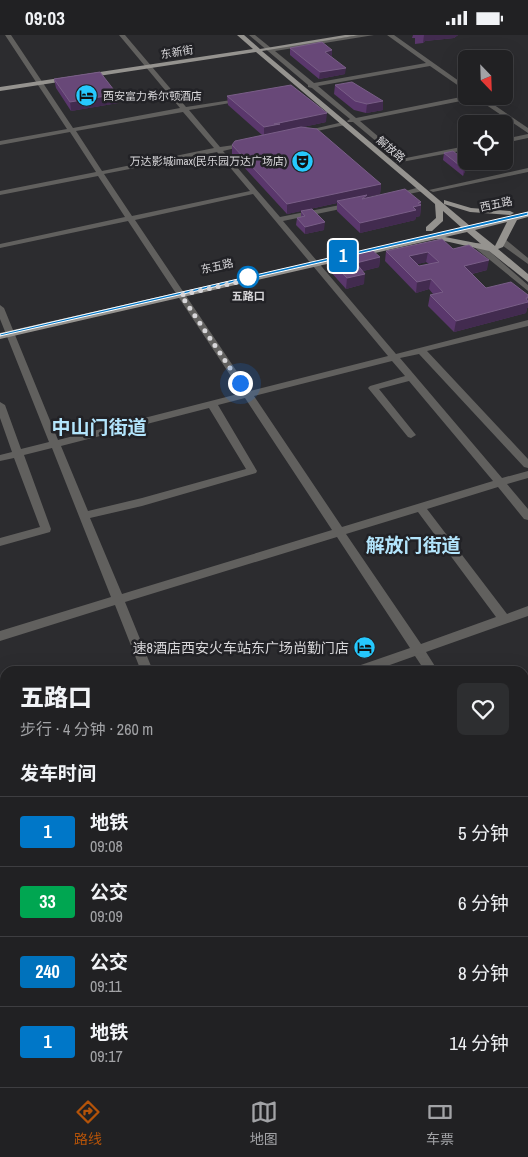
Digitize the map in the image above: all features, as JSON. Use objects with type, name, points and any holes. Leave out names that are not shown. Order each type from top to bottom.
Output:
[{"type":"main road","points":[[234,35],[260,48]]},
{"type":"main road","name":"解放路","points":[[240,35],[260,48]]},
{"type":"main road","name":"解放路","points":[[246,35],[346,123],[381,158],[498,246],[528,271]]},
{"type":"main road","name":"东新街","points":[[260,48],[336,35]]},
{"type":"main road","name":"东新街","points":[[0,88],[357,35]]},
{"type":"main road","name":"解放路","points":[[346,123],[433,191],[442,204]]},
{"type":"main road","points":[[442,204],[512,216],[498,246],[477,245],[431,233],[440,219],[442,204]]},
{"type":"main road","name":"西五路","points":[[512,216],[528,209]]},
{"type":"main road","name":"西五路","points":[[468,225],[512,216],[528,215]]},
{"type":"main road","name":"东五路","points":[[5,331],[468,225]]},
{"type":"main road","name":"解放路","points":[[498,246],[528,279]]},
{"type":"street","points":[[8,35],[429,666]]},
{"type":"street","points":[[122,35],[528,516]]},
{"type":"street","points":[[252,35],[260,48],[346,123]]},
{"type":"street","points":[[260,48],[319,35]]},
{"type":"street","points":[[260,48],[371,35]]},
{"type":"street","points":[[390,35],[458,83]]},
{"type":"street","points":[[287,90],[431,64]]},
{"type":"street","points":[[0,143],[250,97]]},
{"type":"street","points":[[290,135],[458,100]]},
{"type":"street","points":[[490,105],[528,131]]},
{"type":"street","points":[[513,139],[528,136]]},
{"type":"street","points":[[0,193],[254,142]]},
{"type":"street","points":[[398,162],[458,150]]},
{"type":"street","points":[[433,191],[528,170]]},
{"type":"street","points":[[385,197],[420,189]]},
{"type":"street","points":[[0,246],[254,192]]},
{"type":"street","points":[[278,220],[365,201]]},
{"type":"street","points":[[477,245],[528,289]]},
{"type":"street","points":[[498,246],[528,262]]},
{"type":"street","points":[[0,308],[5,331],[145,666]]},
{"type":"street","points":[[0,458],[528,323]]},
{"type":"street","points":[[422,351],[528,465]]},
{"type":"street","points":[[411,377],[373,388],[411,435]]},
{"type":"street","points":[[83,516],[142,502],[252,471],[212,404]]},
{"type":"street","points":[[0,405],[46,529],[0,542]]},
{"type":"street","points":[[0,636],[528,474]]},
{"type":"street","points":[[420,507],[505,620]]},
{"type":"street","points":[[373,666],[528,611]]},
{"type":"building","points":[[322,42],[332,50],[325,52],[346,68],[320,72],[290,48]]},
{"type":"building","points":[[100,72],[117,94],[70,102],[54,79]]},
{"type":"building","points":[[352,82],[383,101],[367,104],[355,101],[335,85]]},
{"type":"building","points":[[291,85],[327,113],[264,127],[227,96]]},
{"type":"building","points":[[301,127],[317,129],[381,184],[287,204],[232,145],[235,141]]},
{"type":"building","points":[[453,151],[458,155],[458,164],[444,153]]},
{"type":"building","points":[[405,189],[421,202],[418,203],[421,205],[413,207],[416,210],[360,223],[337,201],[367,195],[362,199]]},
{"type":"building","points":[[312,209],[325,222],[305,227],[297,218],[305,216],[301,211]]},
{"type":"building","points":[[442,239],[453,249],[469,245],[489,260],[464,266],[486,288],[511,282],[528,295],[528,298],[526,298],[528,302],[456,321],[430,295],[443,292],[431,279],[417,282],[386,251]],"holes":[[[428,252],[439,262],[419,266],[409,256]]]},
{"type":"building","points":[[372,250],[380,257],[356,263],[365,274],[347,278],[330,260]]},
{"type":"metro line","name":"1","points":[[0,334],[528,214]]},
{"type":"place","name":"西安富力希尔顿酒店","points":[[87,96]]},
{"type":"place","name":"万达影城imax(民乐园万达广场店)","points":[[303,161]]},
{"type":"place","name":"五路口","points":[[248,277]]},
{"type":"place","name":"速8酒店西安火车站东广场尚勤门店","points":[[365,648]]},
{"type":"district","name":"中山门街道","points":[[99,427]]},
{"type":"district","name":"解放门街道","points":[[413,545]]},
{"type":"route","points":[[240,383],[181,295],[247,280],[248,277]]}]
